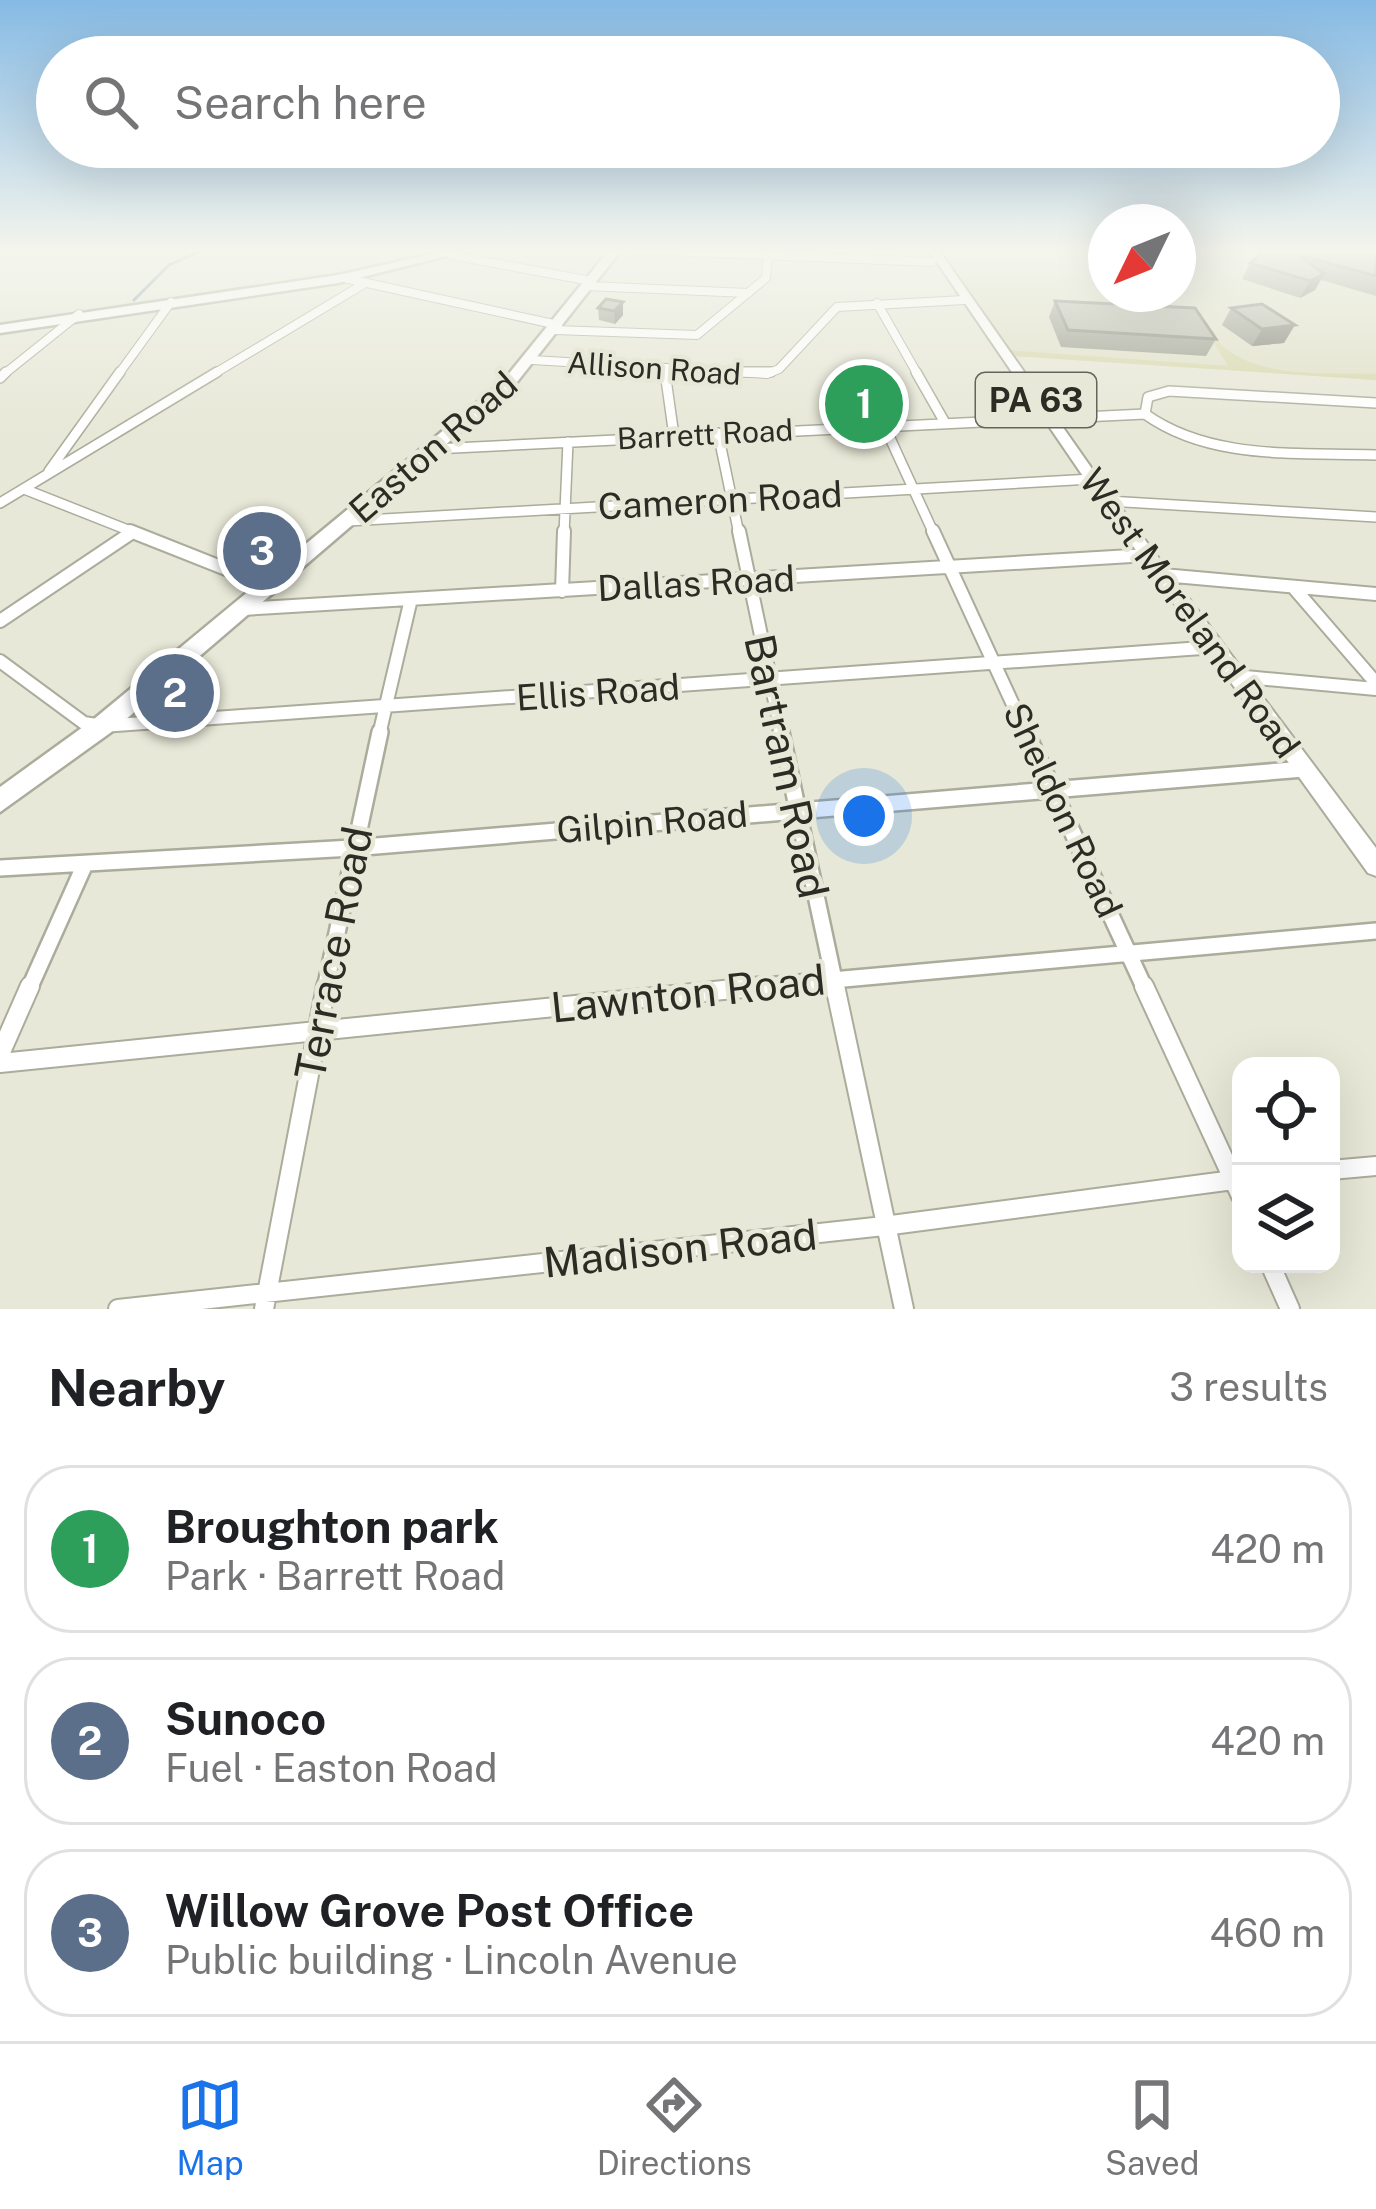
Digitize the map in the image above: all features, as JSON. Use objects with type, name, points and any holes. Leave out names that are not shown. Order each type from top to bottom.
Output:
[{"type":"highway","points":[[0,329],[109,310]]},
{"type":"highway","name":"Easton Road","points":[[0,801],[102,727],[434,449],[532,360],[569,310]]},
{"type":"main road","name":"West Moreland Road","points":[[971,310],[1376,866]]},
{"type":"street","points":[[44,477],[165,310]]},
{"type":"street","points":[[0,503],[320,310]]},
{"type":"street","points":[[485,310],[556,327],[697,335],[728,310]]},
{"type":"street","name":"Allison Road","points":[[532,360],[775,372],[834,310]]},
{"type":"street","points":[[881,310],[944,422]]},
{"type":"street","points":[[0,378],[23,353],[63,332],[79,314]]},
{"type":"street","points":[[665,370],[674,436]]},
{"type":"street","points":[[1376,403],[1168,391],[1148,397],[1145,415],[1175,436],[1208,444],[1376,455]]},
{"type":"street","name":"Barrett Road","points":[[434,449],[1048,416],[1145,415]]},
{"type":"street","name":"Sheldon Road","points":[[884,425],[1232,1170]]},
{"type":"street","name":"Bartram Road","points":[[718,434],[904,1309]]},
{"type":"street","points":[[562,591],[568,442]]},
{"type":"street","name":"Cameron Road","points":[[348,521],[1092,479]]},
{"type":"street","points":[[24,489],[269,586]]},
{"type":"street","points":[[1108,501],[1376,518]]},
{"type":"street","points":[[0,621],[131,532]]},
{"type":"street","name":"Dallas Road","points":[[242,609],[1148,555]]},
{"type":"street","points":[[1163,575],[1376,594]]},
{"type":"street","points":[[1293,587],[1376,686]]},
{"type":"street","name":"Terrace Road","points":[[266,1301],[352,848],[411,599]]},
{"type":"street","name":"Ellis Road","points":[[102,727],[1216,647]]},
{"type":"street","points":[[0,661],[84,723],[102,727]]},
{"type":"street","points":[[1235,676],[1376,686]]},
{"type":"street","name":"Gilpin Road","points":[[0,868],[352,848],[1304,769]]},
{"type":"street","points":[[0,1058],[85,864]]},
{"type":"street","name":"Lawnton Road","points":[[0,1058],[1376,931]]},
{"type":"street","points":[[1340,1169],[1376,1166]]},
{"type":"street","name":"Madison Road","points":[[118,1309],[266,1301],[1232,1186]]},
{"type":"street","points":[[1274,1273],[1290,1309]]},
{"type":"shaded area","points":[[980,310],[1376,310],[1376,380],[1013,356]]},
{"type":"green space","points":[[1196,310],[1221,344],[1254,364],[1316,373],[1376,374],[1376,380],[1013,356],[1007,350],[1228,366]]},
{"type":"building","points":[[1059,310],[1196,310],[1216,339],[1068,330]]},
{"type":"building","points":[[1234,310],[1272,310],[1295,325],[1262,329]]},
{"type":"place","name":"Broughton park","points":[[864,404]]},
{"type":"place","name":"Willow Grove Post Office","points":[[262,551]]},
{"type":"place","name":"Sunoco","points":[[175,693]]}]
